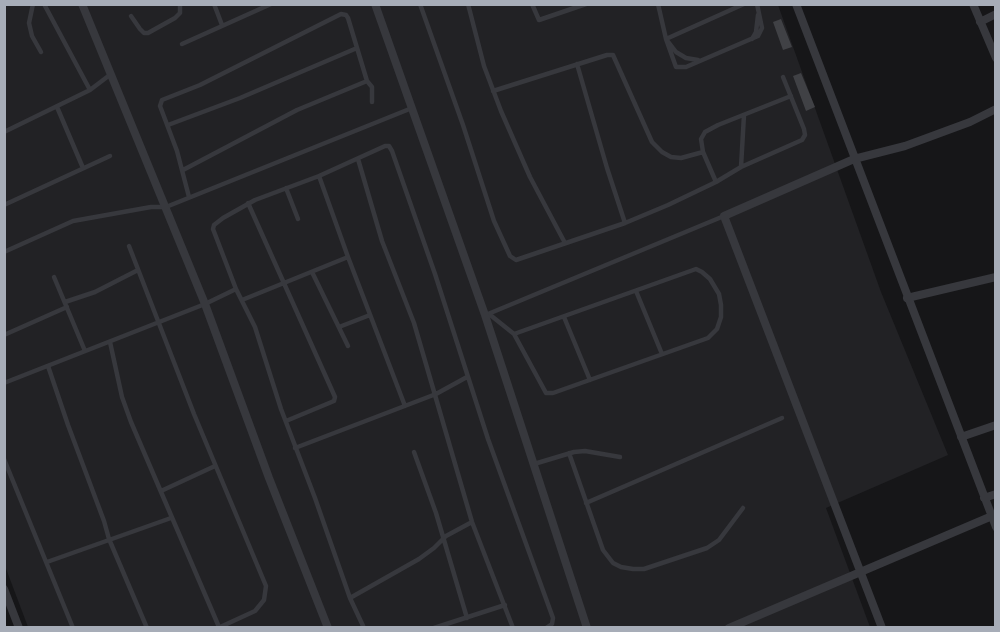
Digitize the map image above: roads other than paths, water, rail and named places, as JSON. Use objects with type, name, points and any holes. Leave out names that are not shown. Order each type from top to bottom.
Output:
[{"type":"street","points":[[82,4],[205,304],[269,478],[328,627]]},
{"type":"street","points":[[375,4],[487,315],[587,627]]},
{"type":"street","points":[[796,4],[996,527]]},
{"type":"street","points":[[973,4],[996,58]]},
{"type":"street","points":[[980,22],[996,14]]},
{"type":"street","points":[[882,627],[724,216],[854,159],[905,146],[970,122],[996,109]]},
{"type":"street","points":[[907,298],[996,277]]},
{"type":"street","points":[[961,437],[996,425]]},
{"type":"street","points":[[984,498],[996,494]]},
{"type":"street","points":[[729,627],[992,516]]},
{"type":"street","points":[[4,589],[19,627]]},
{"type":"lane","points":[[33,4],[29,23],[32,36],[41,52]]},
{"type":"lane","points":[[45,4],[90,90]]},
{"type":"lane","points":[[131,16],[144,33],[148,33],[176,18],[180,13],[180,4]]},
{"type":"lane","points":[[214,4],[222,25]]},
{"type":"lane","points":[[182,44],[271,4]]},
{"type":"lane","points":[[420,4],[494,221],[510,256],[516,260],[625,223],[802,140],[805,135],[804,129],[783,77]]},
{"type":"lane","points":[[468,4],[493,91],[530,177],[565,243]]},
{"type":"lane","points":[[532,4],[539,20],[586,4]]},
{"type":"lane","points":[[658,4],[666,39],[676,67],[686,67],[758,36],[762,28],[756,4]]},
{"type":"lane","points":[[666,39],[744,4]]},
{"type":"lane","points":[[666,39],[676,52],[696,61],[746,45],[756,32],[758,19],[756,4]]},
{"type":"lane","points":[[189,197],[183,170],[160,106],[162,100],[200,85],[341,14],[348,18],[367,81],[372,87],[372,102]]},
{"type":"lane","points":[[168,125],[240,98],[357,48]]},
{"type":"lane","points":[[493,91],[613,55],[652,142],[671,157],[681,158],[703,153]]},
{"type":"lane","points":[[577,64],[625,223]]},
{"type":"lane","points":[[4,132],[90,90],[111,74]]},
{"type":"lane","points":[[183,170],[297,110],[367,81]]},
{"type":"lane","points":[[716,182],[703,153],[701,139],[705,132],[791,96]]},
{"type":"lane","points":[[57,107],[83,168]]},
{"type":"lane","points":[[4,252],[73,221],[151,207],[166,207],[412,108]]},
{"type":"lane","points":[[741,168],[744,115]]},
{"type":"lane","points":[[364,627],[350,598],[295,448],[255,327],[236,289],[213,229],[214,225],[223,218],[248,203],[389,146],[435,274],[488,439],[553,618],[552,624],[546,627]]},
{"type":"lane","points":[[4,205],[110,156]]},
{"type":"lane","points":[[358,159],[382,241],[414,322],[472,522],[513,627]]},
{"type":"lane","points":[[319,176],[384,356],[405,406]]},
{"type":"lane","points":[[286,188],[298,219]]},
{"type":"lane","points":[[248,203],[335,397],[334,401],[286,421]]},
{"type":"lane","points":[[487,315],[724,216]]},
{"type":"lane","points":[[110,342],[131,422],[219,627],[255,611],[264,600],[266,586],[215,466],[129,246]]},
{"type":"lane","points":[[242,300],[348,257]]},
{"type":"lane","points":[[487,315],[514,334],[546,393],[553,393],[708,338],[717,329],[722,317],[719,294],[710,279],[696,269],[514,334]]},
{"type":"lane","points":[[4,335],[138,270]]},
{"type":"lane","points":[[312,272],[348,346]]},
{"type":"lane","points":[[54,278],[85,351]]},
{"type":"lane","points":[[4,383],[159,323],[236,289]]},
{"type":"lane","points":[[636,291],[662,354]]},
{"type":"lane","points":[[339,327],[370,315]]},
{"type":"lane","points":[[564,317],[590,380]]},
{"type":"lane","points":[[48,366],[109,539],[147,627]]},
{"type":"lane","points":[[295,448],[436,394],[467,377]]},
{"type":"lane","points":[[586,503],[782,418]]},
{"type":"lane","points":[[534,464],[569,453],[585,451],[620,458]]},
{"type":"lane","points":[[414,452],[467,618]]},
{"type":"lane","points":[[569,453],[607,556],[621,567],[633,569],[663,564],[707,548],[725,534],[742,508]]},
{"type":"lane","points":[[4,459],[73,627]]},
{"type":"lane","points":[[161,491],[215,466]]},
{"type":"lane","points":[[47,562],[171,518]]},
{"type":"lane","points":[[350,598],[419,559],[453,531],[472,522]]},
{"type":"lane","points":[[434,627],[505,605]]}]
